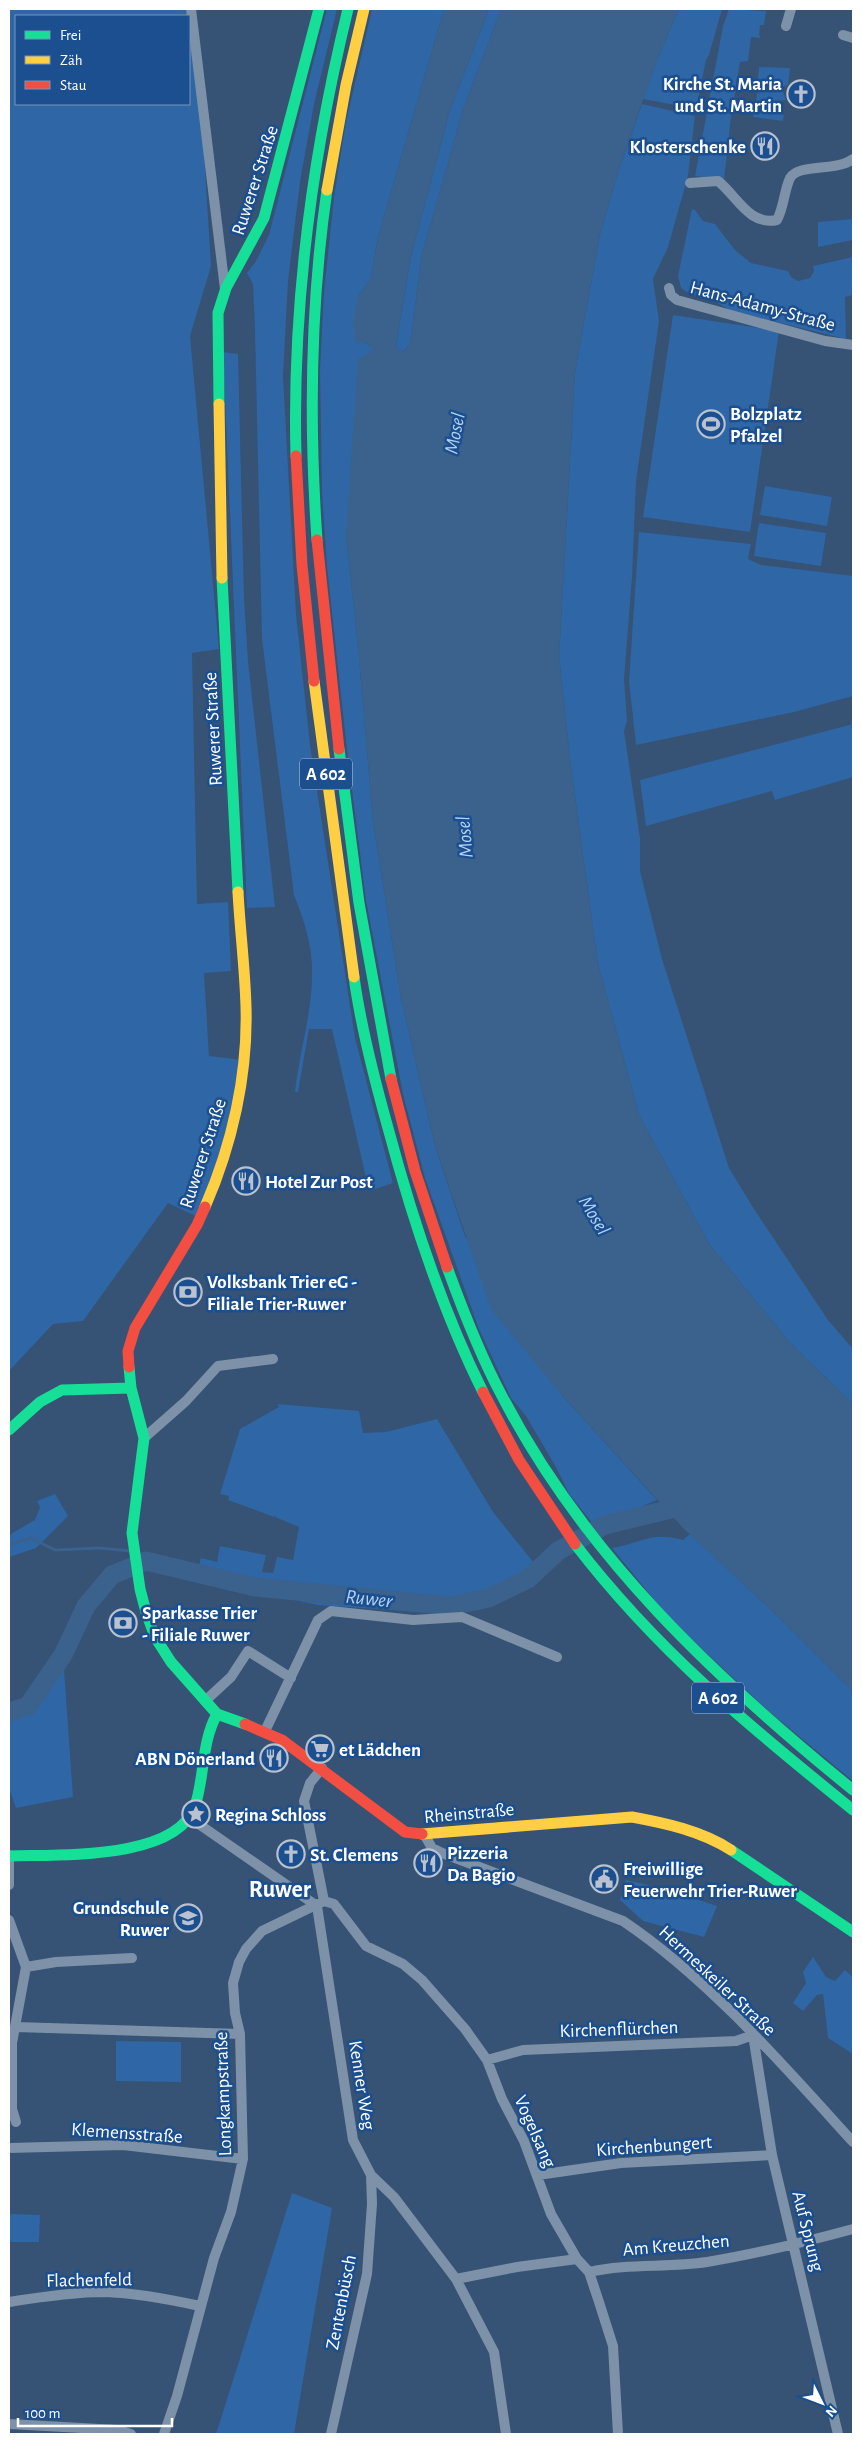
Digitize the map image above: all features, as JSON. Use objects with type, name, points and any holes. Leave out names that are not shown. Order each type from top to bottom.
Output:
[{"type":"main road","name":"Ruwerer Straße","points":[[146,1612],[140,1589],[132,1533],[137,1481],[144,1438],[131,1388],[127,1361],[130,1343],[145,1311],[197,1225],[208,1200],[233,1127],[240,1092],[244,1051],[246,1008],[235,856],[222,570],[218,313],[225,289],[252,247],[264,218],[319,9]]},
{"type":"main road","name":"A 602","points":[[348,9],[325,108],[310,194],[298,300],[295,429],[298,513],[309,632],[335,848],[363,1033],[399,1174],[420,1238],[455,1332],[489,1406],[521,1463],[548,1504],[598,1571],[673,1656],[722,1702],[853,1810]]},
{"type":"main road","name":"A 602","points":[[364,9],[340,109],[325,200],[314,313],[312,371],[316,517],[325,634],[350,847],[383,1041],[415,1170],[438,1242],[470,1325],[504,1403],[564,1501],[613,1566],[658,1616],[729,1687],[853,1790]]},
{"type":"main road","points":[[9,1430],[43,1398],[52,1393],[62,1390],[131,1388]]},
{"type":"main road","name":"Rheinstraße","points":[[146,1612],[155,1637],[171,1662],[217,1714],[265,1731],[322,1768],[397,1828],[406,1832],[424,1834],[598,1818],[648,1818],[708,1838],[726,1847],[853,1932]]},
{"type":"main road","points":[[9,1856],[104,1850],[144,1844],[176,1832],[190,1818],[199,1790],[208,1732],[217,1714]]},
{"type":"street","points":[[191,9],[200,99],[225,289]]},
{"type":"street","points":[[786,26],[791,9]]},
{"type":"street","points":[[690,184],[718,182],[727,189],[751,216],[770,221],[777,220],[782,210],[790,178],[796,173],[810,168],[838,167],[853,159]]},
{"type":"street","name":"Hans-Adamy-Straße","points":[[669,288],[671,295],[677,300],[825,341],[853,345]]},
{"type":"street","points":[[144,1438],[186,1401],[218,1366],[272,1359]]},
{"type":"street","points":[[265,1731],[318,1620],[331,1611],[413,1620],[462,1617],[557,1656]]},
{"type":"street","points":[[205,1701],[231,1676],[248,1651],[291,1678]]},
{"type":"street","name":"Kenner Weg","points":[[322,1768],[310,1783],[304,1801],[353,2140],[371,2175],[394,2198],[456,2278],[494,2352],[506,2434]]},
{"type":"street","name":"Vogelsang","points":[[190,1818],[320,1903],[334,1904],[366,1946],[402,1964],[422,1980],[465,2029],[487,2060],[502,2099],[524,2141],[538,2175],[550,2214],[577,2259],[588,2272],[613,2346],[618,2434]]},
{"type":"street","name":"Hermeskeiler Straße","points":[[424,1834],[432,1848],[442,1853],[623,1921],[674,1958],[788,2070],[853,2142]]},
{"type":"street","points":[[9,1856],[9,1885]]},
{"type":"street","name":"Longkampstraße","points":[[164,2434],[179,2388],[200,2306],[231,2212],[244,2159],[240,2034],[235,2013],[234,1983],[239,1962],[246,1949],[262,1931],[320,1903]]},
{"type":"street","points":[[9,1920],[21,1948],[26,1967],[12,2043],[12,2109],[16,2122]]},
{"type":"street","points":[[26,1967],[56,1962],[132,1958]]},
{"type":"street","points":[[16,2027],[240,2034]]},
{"type":"street","name":"Kirchenflürchen","points":[[487,2060],[523,2050],[736,2041],[753,2035]]},
{"type":"street","name":"Auf Sprung","points":[[753,2035],[772,2155],[795,2245],[838,2434]]},
{"type":"street","name":"Klemensstraße","points":[[9,2148],[123,2145],[244,2159]]},
{"type":"street","name":"Kirchenbungert","points":[[538,2175],[621,2163],[772,2155]]},
{"type":"street","name":"Zentenbüsch","points":[[331,2434],[366,2274],[372,2204],[371,2175]]},
{"type":"street","name":"Am Kreuzchen","points":[[588,2272],[613,2266],[705,2262],[795,2245],[853,2229]]},
{"type":"street","points":[[456,2278],[577,2259]]},
{"type":"street","name":"Flachenfeld","points":[[9,2302],[45,2296],[104,2292],[153,2296],[200,2306]]},
{"type":"street","points":[[9,2424],[118,2430],[131,2434]]},
{"type":"shaded area","points":[[9,9],[195,9],[211,266],[190,336],[219,649],[192,653],[197,904],[228,902],[231,971],[204,973],[209,1056],[243,1060],[241,1093],[198,1217],[168,1203],[83,1321],[53,1324],[9,1371]]},
{"type":"shaded area","points":[[327,9],[337,9],[314,104],[300,182],[288,281],[283,376],[296,614],[310,745],[355,1038],[393,1183],[369,1191],[332,1029],[309,1029],[298,1092],[295,1092],[310,1004],[312,964],[307,934],[294,895],[262,639],[255,330],[253,284],[247,273],[256,261],[269,235]]},
{"type":"shaded area","points":[[372,9],[444,9],[378,237],[371,279],[358,296],[364,342],[371,346],[371,352],[346,535],[358,646],[373,821],[401,998],[435,1146],[465,1236],[560,1393],[657,1500],[595,1526],[569,1494],[556,1467],[526,1416],[511,1398],[479,1329],[425,1178],[403,1094],[366,900],[327,566],[322,492],[320,370],[324,292],[334,197],[346,122]]},
{"type":"shaded area","points":[[489,9],[501,9],[463,110],[422,254],[410,344],[403,352],[396,346],[411,256],[450,110]]},
{"type":"shaded area","points":[[679,9],[722,9],[706,60],[696,109],[643,99],[658,57]]},
{"type":"shaded area","points":[[729,9],[766,11],[764,25],[760,25],[759,35],[761,38],[751,37],[748,61],[740,62],[731,117],[724,180],[695,176],[723,26]]},
{"type":"shaded area","points":[[759,67],[790,68],[788,85],[781,87],[786,100],[778,101],[774,107],[777,113],[784,115],[783,121],[753,117],[758,90],[770,91],[771,82],[758,80]]},
{"type":"shaded area","points":[[642,104],[695,116],[688,176],[668,247],[653,279],[659,321],[636,481],[632,578],[624,679],[627,721],[624,731],[640,838],[640,871],[662,959],[729,1168],[828,1320],[853,1349],[853,1404],[790,1343],[709,1244],[639,1115],[598,964],[571,767],[559,657],[575,372],[600,234],[619,169]]},
{"type":"shaded area","points":[[692,209],[695,210],[703,221],[715,224],[735,250],[751,263],[788,271],[791,277],[798,281],[810,278],[814,271],[813,266],[853,257],[853,295],[845,297],[846,339],[731,311],[711,299],[690,294],[681,288],[678,276]]},
{"type":"shaded area","points":[[853,219],[853,240],[818,247],[818,222]]},
{"type":"shaded area","name":"Bolzplatz Pfalzel","points":[[673,315],[779,331],[750,532],[643,517]]},
{"type":"shaded area","points":[[223,352],[238,354],[244,599],[248,661],[275,907],[247,908]]},
{"type":"shaded area","points":[[765,486],[832,497],[827,526],[760,515]]},
{"type":"shaded area","points":[[759,523],[826,533],[821,566],[754,556]]},
{"type":"shaded area","points":[[639,532],[751,544],[748,559],[761,565],[853,576],[853,696],[794,712],[636,745],[629,681]]},
{"type":"shaded area","points":[[853,724],[853,777],[775,800],[772,791],[646,826],[640,780]]},
{"type":"shaded area","points":[[278,1404],[359,1411],[363,1433],[386,1432],[437,1419],[493,1512],[542,1573],[520,1591],[491,1603],[452,1610],[421,1612],[318,1605],[195,1578],[201,1558],[217,1562],[220,1546],[266,1555],[262,1572],[273,1573],[277,1557],[293,1560],[299,1527],[275,1517],[276,1514],[274,1517],[228,1500],[229,1496],[220,1494],[240,1429],[279,1407]]},
{"type":"shaded area","points":[[55,1494],[68,1516],[36,1548],[9,1557],[9,1535],[35,1520],[40,1507],[37,1501]]},
{"type":"shaded area","points":[[690,1534],[766,1605],[853,1691],[853,1781],[765,1708],[669,1618],[612,1548],[655,1537],[683,1540]]},
{"type":"shaded area","points":[[63,1655],[73,1797],[16,1808],[9,1788],[9,1712],[28,1706]]},
{"type":"shaded area","points":[[626,1880],[666,1889],[717,1906],[704,1937],[643,1921],[620,1900]]},
{"type":"shaded area","points":[[813,1957],[826,1977],[835,1981],[845,1970],[853,1977],[853,2054],[828,2038],[823,1994],[817,1995],[803,2011],[793,2003],[806,1983],[803,1972]]},
{"type":"shaded area","points":[[116,2041],[181,2042],[181,2082],[116,2081]]},
{"type":"shaded area","points":[[292,2193],[332,2208],[294,2434],[216,2434]]},
{"type":"shaded area","points":[[9,2214],[40,2215],[39,2242],[9,2242]]},
{"type":"water","name":"Mosel","points":[[444,9],[489,9],[450,110],[411,256],[396,346],[403,352],[410,344],[422,254],[463,110],[501,9],[679,9],[658,57],[619,169],[600,234],[575,372],[559,657],[571,767],[598,964],[639,1115],[709,1244],[790,1343],[853,1404],[853,1691],[766,1605],[683,1528],[560,1393],[491,1309],[435,1146],[401,998],[373,821],[358,646],[346,535],[358,359],[371,352],[371,346],[365,342],[356,343],[353,324],[358,296],[371,279],[378,237]]},
{"type":"waterway","name":"Ruwer","points":[[9,1712],[28,1706],[63,1655],[86,1606],[112,1575],[146,1561],[255,1587],[451,1606],[489,1598],[528,1579],[558,1551],[605,1525],[667,1510],[690,1502]]},
{"type":"waterway","points":[[9,1545],[31,1538],[55,1550],[99,1548],[131,1551]]},
{"type":"waterway","name":"Ruwer","points":[[141,1556],[146,1561]]},
{"type":"traffic: fast","points":[[219,404],[218,313],[226,288],[264,218],[319,9]]},
{"type":"traffic: fast","points":[[296,456],[297,343],[307,231],[324,119],[348,9]]},
{"type":"traffic: fast","points":[[317,540],[312,408],[314,321],[321,234],[327,190]]},
{"type":"traffic: fast","points":[[222,578],[238,892]]},
{"type":"traffic: fast","points":[[339,749],[359,903],[391,1079]]},
{"type":"traffic: fast","points":[[354,977],[360,1015],[373,1072],[407,1195],[441,1295],[483,1392]]},
{"type":"traffic: fast","points":[[447,1267],[472,1333],[502,1396],[535,1454],[572,1509],[613,1561],[657,1611],[703,1658],[752,1704],[853,1790]]},
{"type":"traffic: fast","points":[[129,1367],[131,1388],[144,1438],[132,1533],[140,1589],[146,1612],[155,1637],[171,1662],[217,1714],[245,1724]]},
{"type":"traffic: fast","points":[[9,1430],[40,1402],[62,1390],[131,1388]]},
{"type":"traffic: fast","points":[[575,1544],[638,1619],[706,1686],[777,1748],[853,1810]]},
{"type":"traffic: fast","points":[[9,1856],[83,1854],[112,1851],[165,1837],[183,1824],[195,1806],[208,1736],[217,1714]]},
{"type":"traffic: fast","points":[[731,1850],[853,1932]]},
{"type":"traffic: slow","points":[[327,190],[346,85],[364,9]]},
{"type":"traffic: slow","points":[[219,404],[222,578]]},
{"type":"traffic: slow","points":[[314,681],[354,977]]},
{"type":"traffic: slow","points":[[205,1207],[215,1183],[230,1134],[241,1084],[244,1058],[246,1033],[245,978],[238,892]]},
{"type":"traffic: slow","points":[[422,1834],[632,1817],[696,1833],[731,1850]]},
{"type":"traffic: jam","points":[[296,456],[302,565],[314,681]]},
{"type":"traffic: jam","points":[[317,540],[339,749]]},
{"type":"traffic: jam","points":[[391,1079],[415,1171],[447,1267]]},
{"type":"traffic: jam","points":[[129,1367],[128,1351],[135,1328],[197,1225],[205,1207]]},
{"type":"traffic: jam","points":[[483,1392],[519,1460],[575,1544]]},
{"type":"traffic: jam","points":[[245,1724],[282,1740],[405,1832],[422,1834]]},
{"type":"place","name":"Kirche St. Maria und St. Martin","points":[[801,94]]},
{"type":"place","name":"Klosterschenke","points":[[765,146]]},
{"type":"place","name":"Bolzplatz Pfalzel","points":[[711,424]]},
{"type":"place","name":"Hotel Zur Post","points":[[246,1181]]},
{"type":"place","name":"Volksbank Trier eG - Filiale Trier-Ruwer","points":[[188,1292]]},
{"type":"place","name":"Sparkasse Trier - Filiale Ruwer","points":[[123,1623]]},
{"type":"place","name":"et Lädchen","points":[[320,1749]]},
{"type":"place","name":"ABN Dönerland","points":[[274,1758]]},
{"type":"place","name":"Regina Schloss","points":[[196,1814]]},
{"type":"place","name":"St. Clemens","points":[[291,1854]]},
{"type":"place","name":"Pizzeria Da Bagio","points":[[428,1863]]},
{"type":"place","name":"Freiwillige Feuerwehr Trier-Ruwer","points":[[604,1879]]},
{"type":"place","name":"Grundschule Ruwer","points":[[188,1918]]},
{"type":"district","name":"Ruwer","points":[[280,1889]]}]
